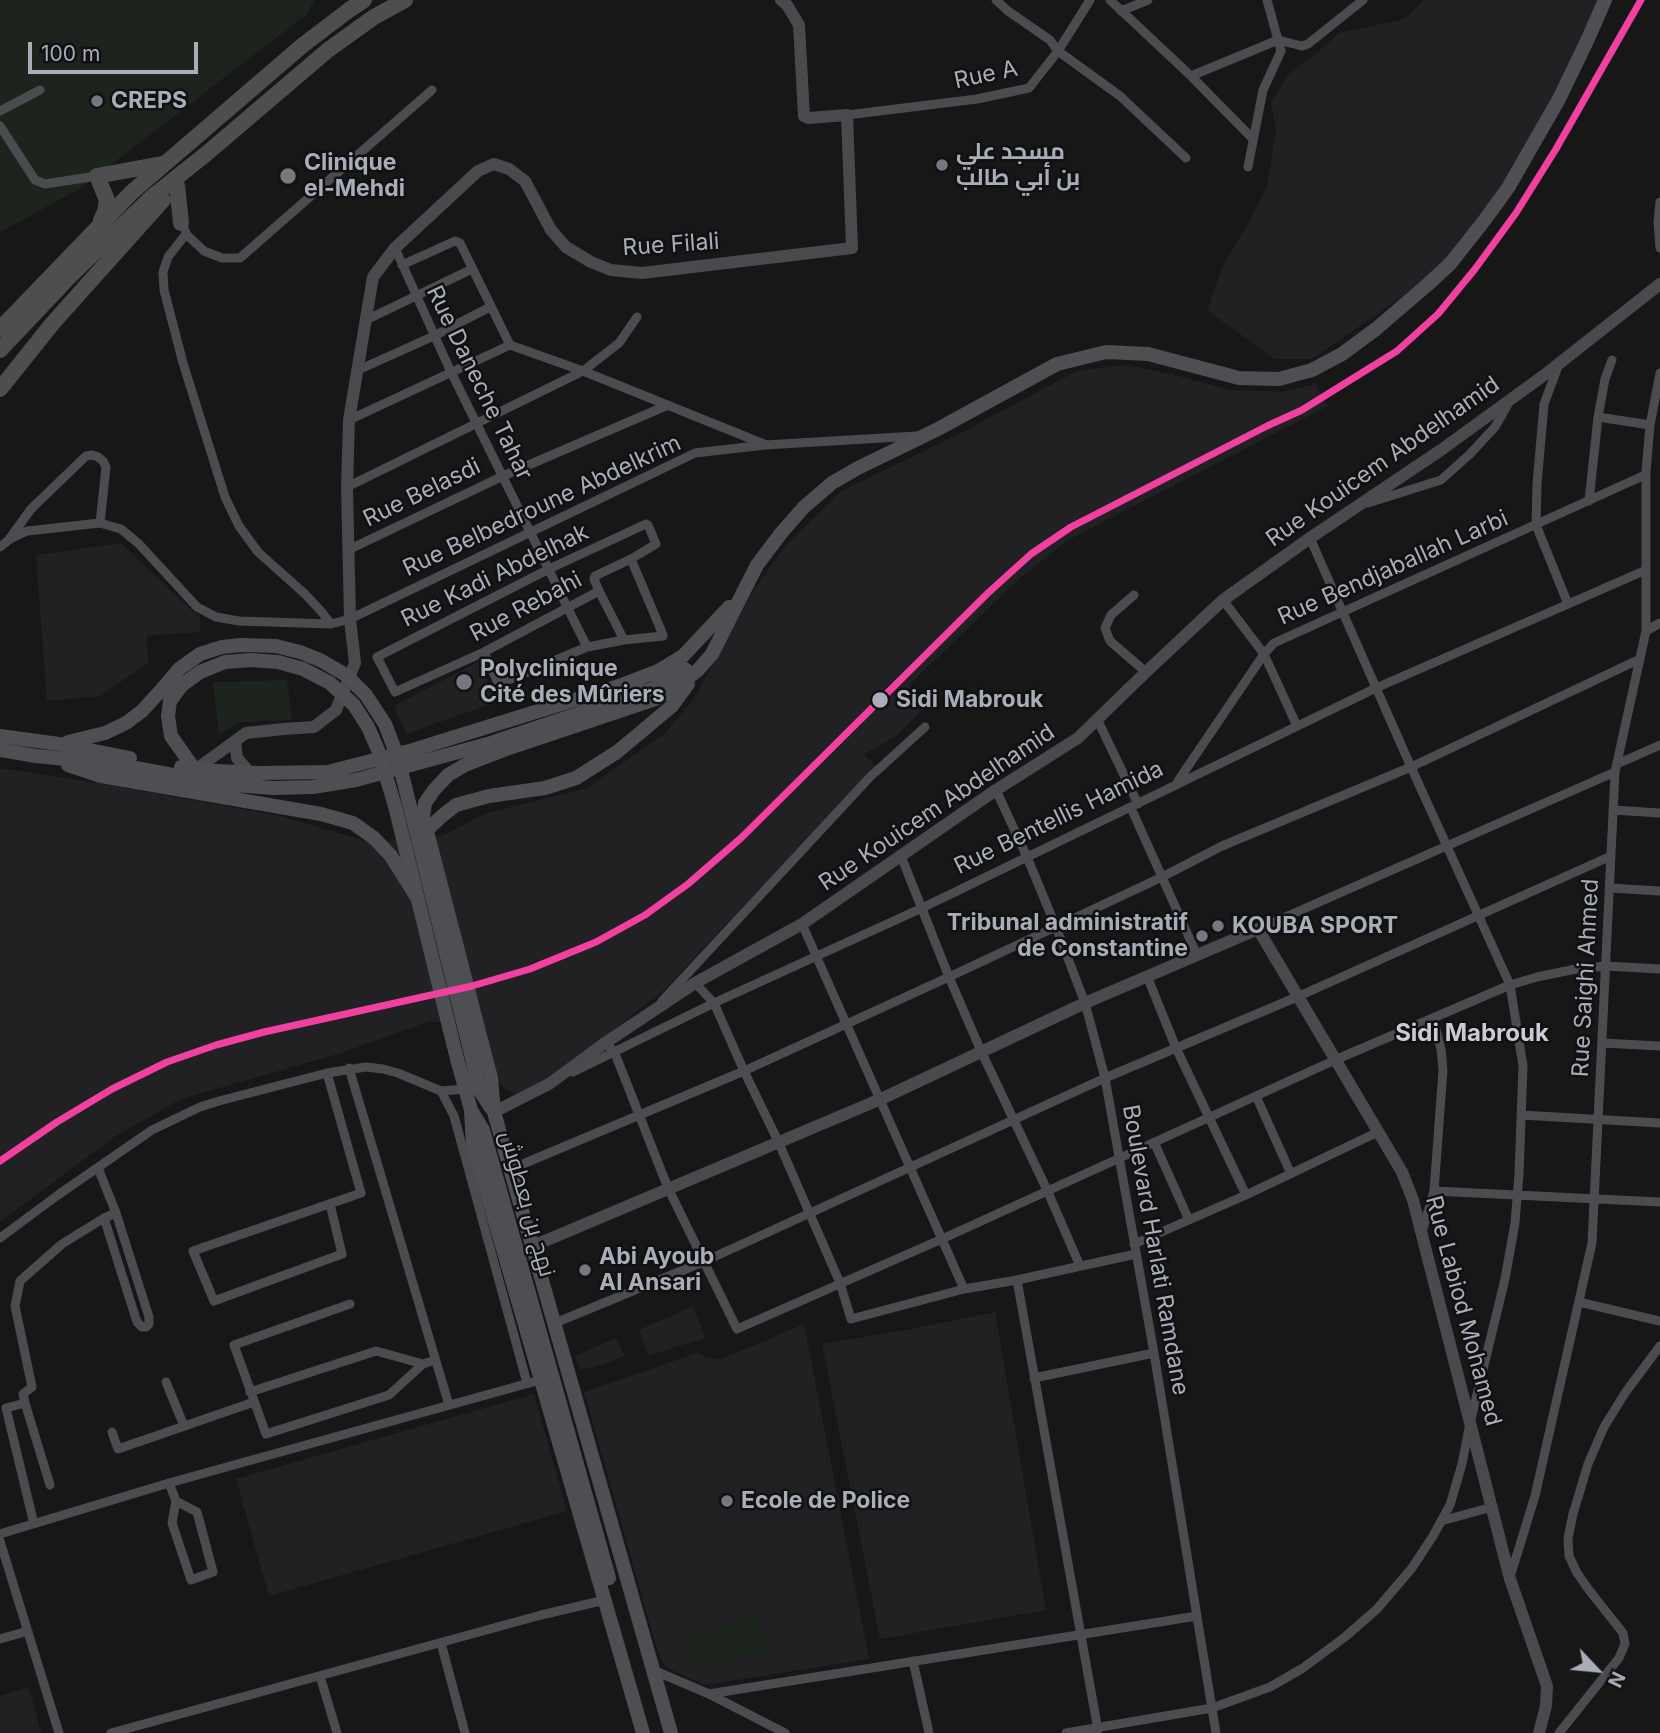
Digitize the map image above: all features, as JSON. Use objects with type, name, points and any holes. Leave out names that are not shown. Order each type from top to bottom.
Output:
[{"type":"highway","points":[[0,329],[132,192],[303,45],[364,0]]},
{"type":"highway","points":[[0,350],[70,276],[152,197],[343,38],[405,0]]},
{"type":"highway","points":[[0,389],[52,324],[206,154]]},
{"type":"highway","points":[[89,238],[103,218],[107,206],[105,193],[97,176],[164,164]]},
{"type":"highway","points":[[177,185],[184,229]]},
{"type":"highway","points":[[156,208],[169,208],[184,229]]},
{"type":"main road","points":[[426,831],[456,805],[489,796],[545,788],[576,778],[617,752],[672,706],[712,654],[757,565],[804,507],[832,483],[849,473],[1057,364],[1106,352],[1148,354],[1240,378],[1279,379],[1312,370],[1342,354],[1376,330],[1442,271],[1484,221],[1508,188],[1559,99],[1605,0]]},
{"type":"main road","points":[[36,756],[114,764],[221,784],[273,788],[313,788],[356,780],[491,743],[652,689],[693,663],[741,593]]},
{"type":"main road","points":[[0,736],[59,744],[195,770],[293,774],[328,772],[413,750],[619,686],[658,671],[683,656],[741,593]]},
{"type":"main road","points":[[59,744],[105,733],[126,723],[142,711],[179,669],[200,654],[222,647],[276,646],[320,660],[346,675],[366,695],[385,724],[398,758],[477,1049]]},
{"type":"main road","points":[[195,770],[171,736],[168,716],[170,701],[181,685],[200,672],[225,662],[278,662],[303,669],[330,683],[354,705],[368,727],[395,806],[471,1110]]},
{"type":"main road","points":[[661,1733],[531,1262],[512,1173],[494,1112],[479,1089],[477,1049],[423,816],[425,803],[434,789],[447,775],[465,765],[658,698],[672,691],[698,670]]},
{"type":"main road","points":[[0,750],[51,758],[102,776],[321,814],[353,823],[374,838],[391,856],[419,900]]},
{"type":"main road","name":"نهج بن بعطوش","points":[[471,1110],[473,1145],[534,1382],[605,1600],[643,1733]]},
{"type":"main road","name":"نهج بن بعطوش","points":[[471,1110],[483,1130],[652,1733]]},
{"type":"main road","name":"نهج بن بعطوش","points":[[512,1173],[671,1733]]},
{"type":"street","points":[[781,0],[788,5],[799,26],[804,116],[847,115]]},
{"type":"street","points":[[996,0],[1050,40],[1058,51],[1120,96],[1186,158]]},
{"type":"street","name":"Rue A","points":[[847,115],[977,99],[1029,88],[1058,51],[1090,0]]},
{"type":"street","points":[[1110,0],[1253,139]]},
{"type":"street","points":[[1121,10],[1148,0]]},
{"type":"street","points":[[1248,167],[1263,90],[1281,51],[1267,0]]},
{"type":"street","points":[[1191,76],[1278,40],[1302,46],[1308,44],[1363,0]]},
{"type":"street","points":[[0,111],[40,90]]},
{"type":"street","points":[[331,625],[305,594],[258,552],[239,526],[225,497],[183,363],[164,290],[163,272],[184,229],[204,251],[222,258],[240,258],[432,90]]},
{"type":"street","name":"Rue Filali","points":[[195,770],[246,733],[314,727],[336,710],[355,663],[350,619],[348,550],[349,420],[373,277],[395,248],[478,171],[494,164],[509,169],[524,181],[551,230],[566,247],[611,270],[642,273],[851,249],[847,115]]},
{"type":"street","points":[[0,126],[35,180],[45,184],[97,176]]},
{"type":"street","points":[[1660,202],[1660,248]]},
{"type":"street","points":[[402,265],[455,241],[460,243],[510,345],[765,445]]},
{"type":"street","name":"Rue Daneche Tahar","points":[[395,248],[451,372],[587,647]]},
{"type":"street","points":[[366,320],[472,269]]},
{"type":"street","name":"Rue Kouicem Abdelhamid","points":[[494,1112],[549,1084],[609,1047],[651,1012],[695,982],[802,924],[996,790],[1078,738],[1223,600],[1441,450],[1560,363],[1660,284]]},
{"type":"street","points":[[356,371],[490,307]]},
{"type":"street","points":[[347,487],[583,372],[619,343],[637,317]]},
{"type":"street","points":[[349,420],[510,345]]},
{"type":"street","points":[[1589,501],[1598,417],[1605,379],[1612,360]]},
{"type":"street","points":[[1560,363],[1544,404],[1536,524],[1568,604]]},
{"type":"street","name":"Rue Saighi Ahmed","points":[[1510,1578],[1535,1496],[1592,1243],[1616,768],[1646,631],[1646,475],[1650,425],[1660,373]]},
{"type":"street","points":[[1356,506],[1441,480],[1495,427],[1510,400]]},
{"type":"street","name":"Rue Belasdi","points":[[348,550],[503,476],[668,405]]},
{"type":"street","points":[[1598,417],[1650,425]]},
{"type":"street","name":"Rue Belbedroune Abdelkrim","points":[[331,625],[350,619],[695,453],[765,445],[924,436]]},
{"type":"street","points":[[10,539],[32,509],[86,456],[92,455],[103,461],[106,467],[100,523]]},
{"type":"street","name":"Rue Bendjaballah Larbi","points":[[1177,784],[1274,643],[1646,475]]},
{"type":"street","points":[[0,547],[27,531],[100,523],[121,529],[139,544],[197,607],[216,617],[239,621],[331,625]]},
{"type":"street","name":"Rue Kadi Abdelhak","points":[[395,692],[377,657],[549,569],[646,524],[656,544]]},
{"type":"street","points":[[1066,1733],[1098,1730],[1212,1708],[1270,1687],[1303,1668],[1377,1609],[1412,1568],[1450,1505],[1505,1279],[1515,1223],[1523,1066],[1510,985],[1310,538]]},
{"type":"street","name":"Rue Rebahi","points":[[395,692],[484,652],[599,591],[595,576],[656,544]]},
{"type":"street","points":[[484,652],[497,681],[501,683],[587,647],[663,636],[631,559]]},
{"type":"street","name":"Rue Bentellis Hamida","points":[[609,1047],[714,1003],[922,908],[1376,688],[1646,570]]},
{"type":"street","points":[[599,591],[624,640]]},
{"type":"street","points":[[1134,595],[1111,615],[1105,628],[1110,641],[1146,672]]},
{"type":"street","points":[[1223,600],[1264,654],[1297,726]]},
{"type":"street","points":[[1646,631],[1660,623]]},
{"type":"street","points":[[512,1173],[744,1071],[1056,927],[1222,846],[1411,767],[1640,659]]},
{"type":"street","points":[[1097,719],[1197,955]]},
{"type":"street","points":[[651,1012],[870,776],[925,727]]},
{"type":"street","points":[[235,741],[237,758],[250,772]]},
{"type":"street","points":[[533,1247],[881,1099],[1085,1003],[1447,846],[1660,745]]},
{"type":"street","name":"Boulevard Harlati Ramdane","points":[[996,790],[1027,857],[1085,1003],[1105,1078],[1154,1353],[1216,1733]]},
{"type":"street","points":[[1613,810],[1660,813]]},
{"type":"street","points":[[901,856],[981,1051],[1080,1266]]},
{"type":"street","points":[[555,1323],[704,1262],[1105,1078],[1297,997],[1611,856]]},
{"type":"street","points":[[1610,888],[1660,891]]},
{"type":"street","points":[[802,924],[964,1289]]},
{"type":"street","name":"Rue Labiod Mohamed","points":[[1258,929],[1402,1172],[1413,1200],[1510,1578],[1547,1686],[1546,1706],[1539,1733]]},
{"type":"street","points":[[609,1047],[668,1188],[737,1329],[943,1239],[1335,1060],[1510,985],[1576,969],[1606,966],[1660,969]]},
{"type":"street","points":[[1147,976],[1176,1048],[1246,1195]]},
{"type":"street","points":[[695,982],[714,1003],[810,1213],[840,1283],[851,1319],[964,1289],[1080,1266],[1135,1249],[1189,1220],[1378,1132]]},
{"type":"street","points":[[1422,1232],[1434,1191],[1443,1070],[1433,1018]]},
{"type":"street","points":[[1602,1043],[1660,1046]]},
{"type":"street","points":[[0,1238],[152,1130],[200,1107],[349,1068],[383,1069],[440,1091],[465,1089]]},
{"type":"street","points":[[349,1068],[449,1405]]},
{"type":"street","points":[[327,1073],[361,1192],[193,1251],[214,1301],[342,1254],[330,1203]]},
{"type":"street","points":[[0,1534],[169,1483],[534,1382],[454,1116],[440,1091]]},
{"type":"street","points":[[1256,1096],[1291,1174]]},
{"type":"street","points":[[1521,1115],[1660,1124]]},
{"type":"street","points":[[1154,1142],[1189,1220]]},
{"type":"street","points":[[98,1168],[116,1213],[149,1317],[146,1327],[137,1322],[104,1218]]},
{"type":"street","points":[[1434,1191],[1660,1202]]},
{"type":"street","points":[[50,1485],[23,1394],[32,1387],[15,1306],[20,1281],[62,1244],[116,1213]]},
{"type":"street","points":[[124,1280],[136,1276]]},
{"type":"street","points":[[1017,1280],[1098,1730]]},
{"type":"street","points":[[1579,1302],[1660,1321]]},
{"type":"street","points":[[349,1304],[234,1345],[266,1434],[389,1395],[423,1364],[435,1360]]},
{"type":"street","points":[[1559,1733],[1619,1658],[1625,1644],[1623,1633],[1577,1573],[1569,1556],[1568,1538],[1573,1514],[1588,1464],[1604,1427],[1660,1346]]},
{"type":"street","points":[[250,1392],[376,1351],[423,1364]]},
{"type":"street","points":[[1034,1378],[1154,1353]]},
{"type":"street","points":[[166,1382],[184,1426]]},
{"type":"street","points":[[112,1432],[118,1449],[254,1402]]},
{"type":"street","points":[[25,1403],[6,1408],[34,1524]]},
{"type":"street","points":[[169,1483],[176,1501],[172,1523],[191,1580],[214,1572],[197,1512],[176,1501]]},
{"type":"street","points":[[1441,1521],[1492,1507]]},
{"type":"street","points":[[0,1541],[59,1733]]},
{"type":"street","points":[[111,1733],[541,1615],[605,1600]]},
{"type":"street","points":[[709,1695],[1197,1616]]},
{"type":"street","points":[[0,1639],[28,1631]]},
{"type":"street","points":[[441,1643],[465,1733]]},
{"type":"street","points":[[913,1661],[929,1733]]},
{"type":"street","points":[[653,1670],[785,1733]]},
{"type":"street","points":[[320,1676],[337,1733]]},
{"type":"shaded area","name":"CREPS","points":[[0,0],[314,0],[307,14],[81,188],[0,232]]},
{"type":"shaded area","points":[[1424,0],[1602,0],[1559,98],[1450,264],[1312,359],[1275,359],[1208,311],[1225,261],[1267,187],[1276,129],[1271,103],[1289,74],[1339,33],[1404,19]]},
{"type":"shaded area","points":[[1127,365],[1231,390],[1282,392],[1315,384],[1328,406],[1070,539],[1021,577],[909,685],[927,705],[897,736],[864,754],[876,766],[665,989],[607,1035],[531,1089],[514,1094],[498,1083],[457,1025],[430,1021],[341,1053],[181,1099],[114,1137],[0,1222],[0,768],[280,816],[369,842],[442,836],[487,813],[587,788],[664,734],[693,700],[755,588],[787,544],[840,492],[955,436],[1077,371]]},
{"type":"shaded area","points":[[121,543],[200,618],[200,632],[147,636],[148,663],[100,696],[47,701],[36,555]]},
{"type":"shaded area","name":"Polyclinique Cité des Mûriers","points":[[480,661],[496,702],[406,734],[394,706]]},
{"type":"shaded area","points":[[287,680],[292,720],[238,722],[219,735],[213,682]]},
{"type":"shaded area","points":[[693,1306],[705,1338],[648,1356],[639,1330]]},
{"type":"shaded area","points":[[995,1312],[1046,1610],[880,1639],[822,1344]]},
{"type":"shaded area","name":"Ecole de Police","points":[[804,1324],[869,1659],[705,1685],[665,1667],[656,1646],[584,1392],[697,1353],[707,1358],[722,1359]]},
{"type":"shaded area","points":[[616,1338],[625,1356],[594,1367],[579,1369],[575,1356]]},
{"type":"shaded area","points":[[534,1394],[567,1511],[269,1596],[236,1479]]},
{"type":"shaded area","points":[[759,1616],[768,1652],[692,1671],[683,1635]]},
{"type":"shaded area","points":[[29,1687],[41,1733],[0,1733],[0,1696]]},
{"type":"transit line","points":[[0,1161],[112,1089],[167,1062],[264,1032],[472,986],[530,969],[596,942],[645,915],[688,884],[741,838],[988,593],[1031,554],[1071,527],[1302,410],[1397,351],[1438,314],[1516,213],[1556,149],[1641,0]]},
{"type":"place","name":"CREPS","points":[[97,101]]},
{"type":"place","name":"مسجد علي بن أبي طالب","points":[[942,165]]},
{"type":"place","name":"Clinique el-Mehdi","points":[[288,176]]},
{"type":"place","name":"Polyclinique Cité des Mûriers","points":[[464,682]]},
{"type":"place","name":"Sidi Mabrouk","points":[[880,700]]},
{"type":"place","name":"KOUBA SPORT","points":[[1218,926]]},
{"type":"place","name":"Tribunal administratif de Constantine","points":[[1202,936]]},
{"type":"place","name":"Abi Ayoub Al Ansari","points":[[585,1270]]},
{"type":"place","name":"Ecole de Police","points":[[727,1501]]},
{"type":"district","name":"Sidi Mabrouk","points":[[1472,1034]]}]
